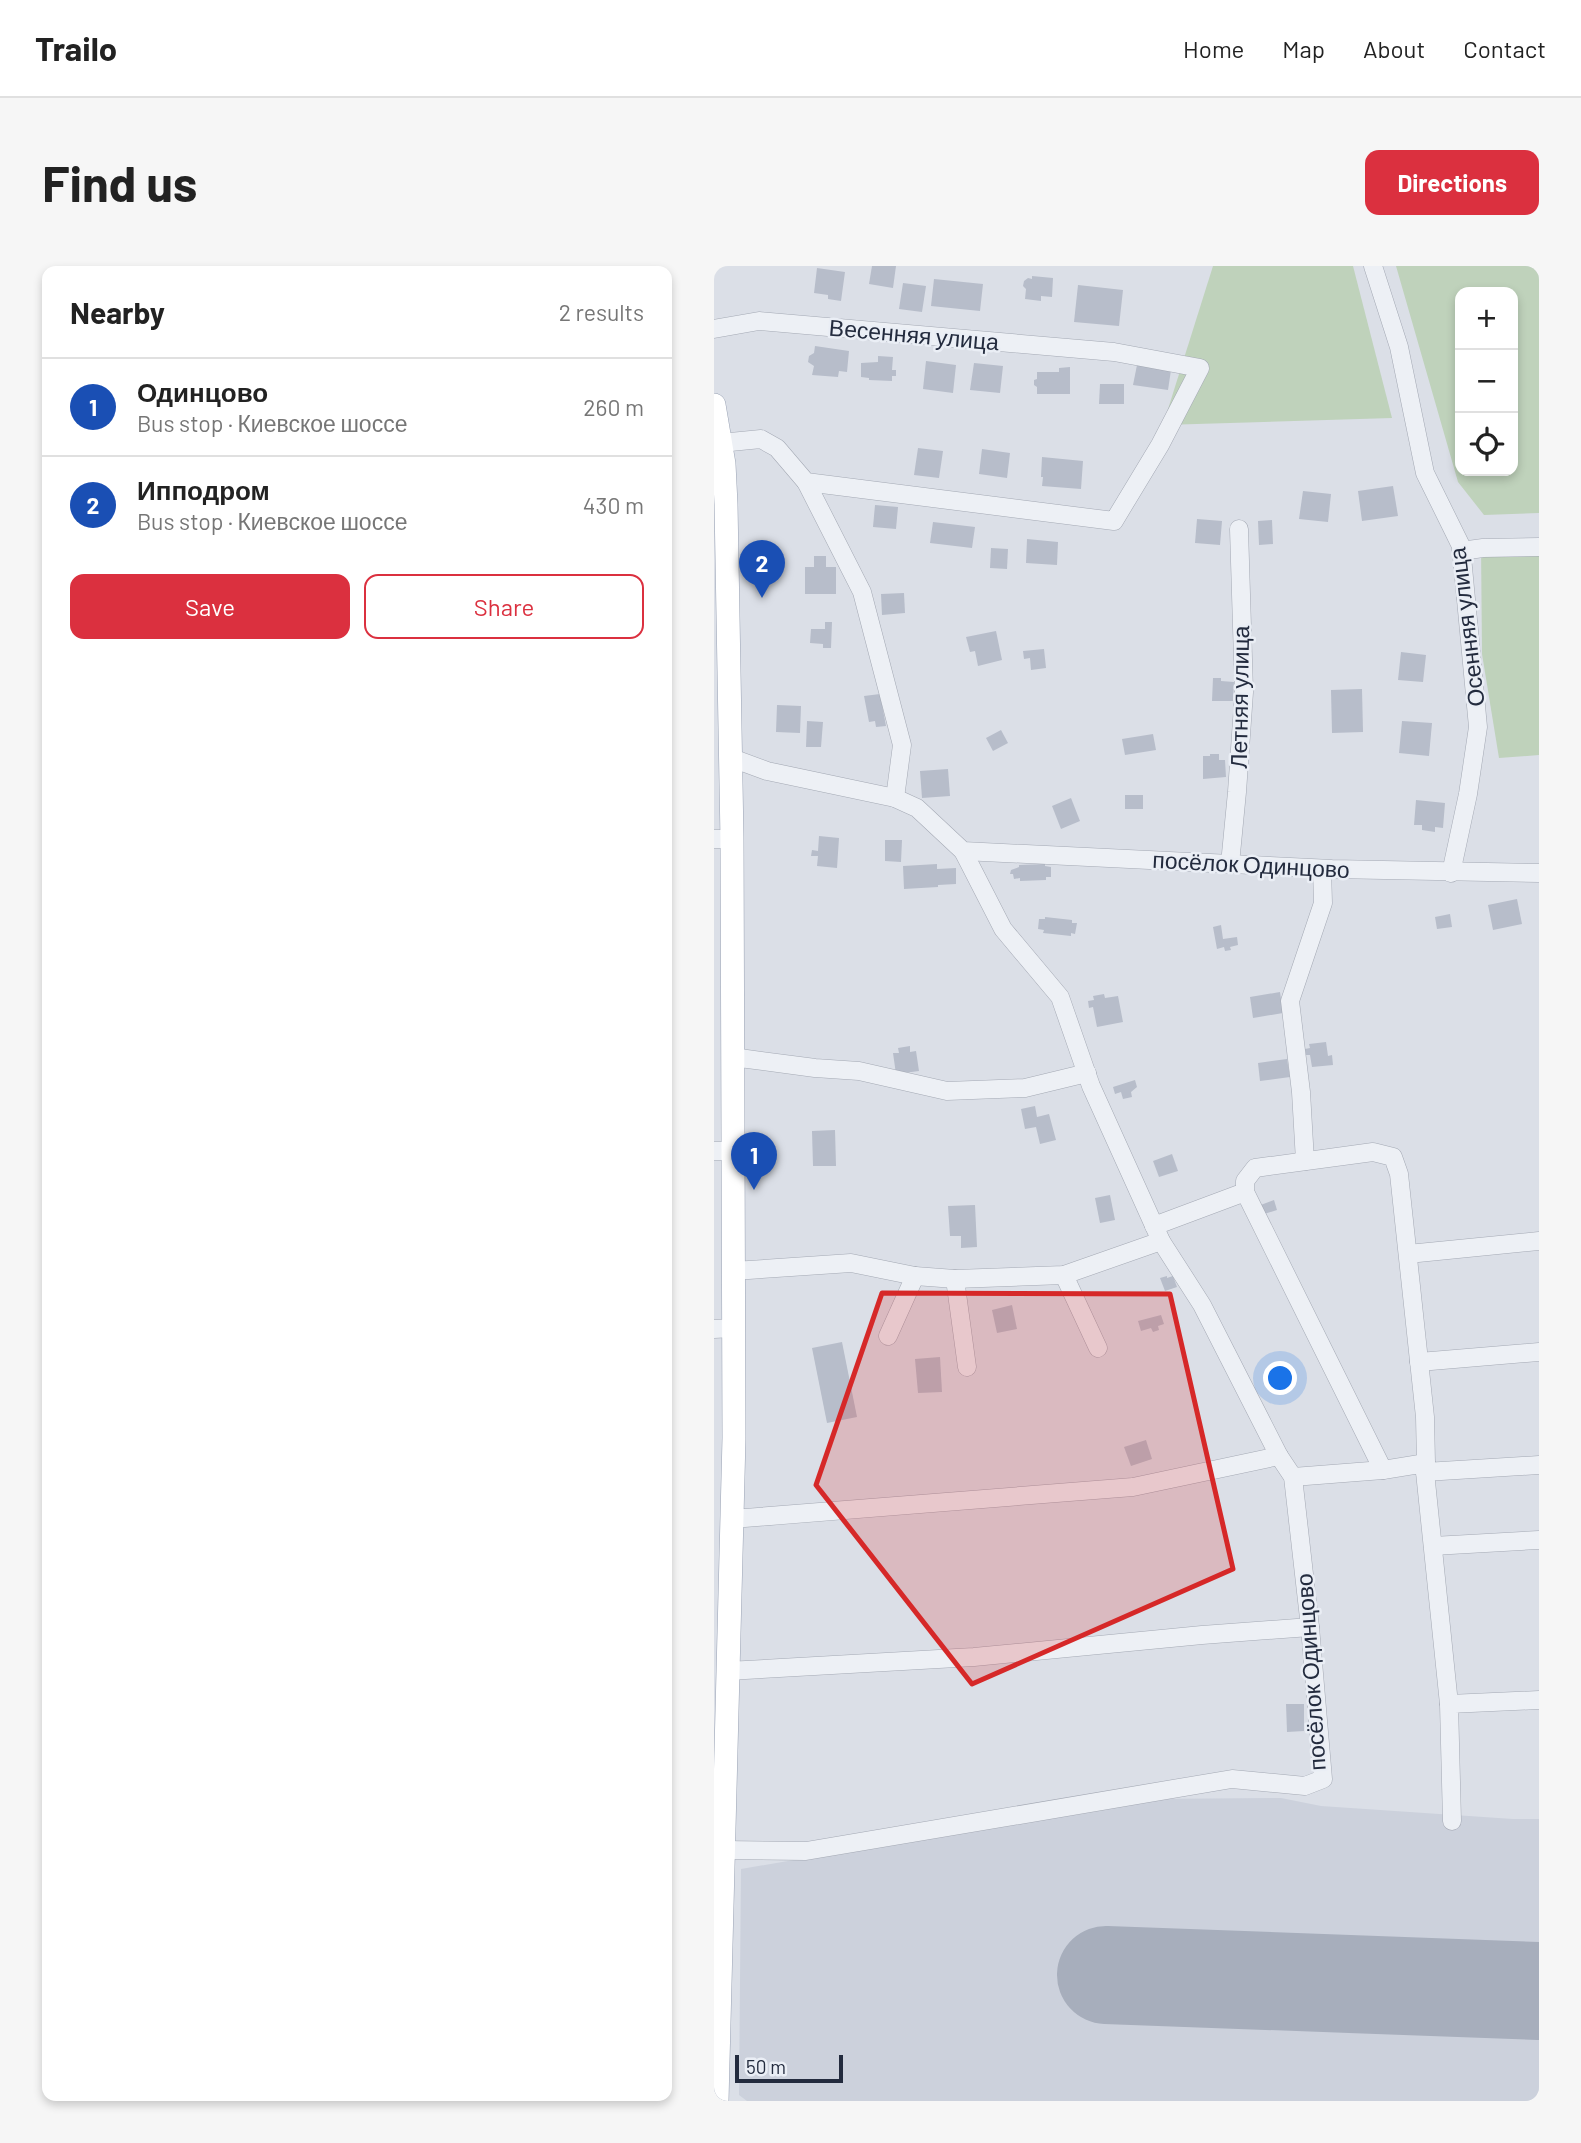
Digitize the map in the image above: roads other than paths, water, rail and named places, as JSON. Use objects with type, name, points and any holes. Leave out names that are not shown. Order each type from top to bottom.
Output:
[{"type":"main road","points":[[714,405],[726,504],[729,757],[723,839],[732,1057],[723,1151],[733,1271],[724,1328],[732,1519],[720,1854],[717,2101]]},
{"type":"lane","name":"Осенняя улица","points":[[1373,266],[1399,347],[1425,473],[1461,546],[1478,727],[1468,794],[1451,873]]},
{"type":"lane","name":"Весенняя улица","points":[[714,329],[759,321],[1114,352],[1200,368],[1160,445],[1114,521],[806,482]]},
{"type":"lane","points":[[719,457],[761,439],[777,448],[806,482],[862,592],[902,746],[895,799]]},
{"type":"lane","name":"Летняя улица","points":[[1230,864],[1244,692],[1239,528]]},
{"type":"lane","points":[[1461,551],[1539,547]]},
{"type":"lane","name":"посёлок Одинцово","points":[[720,1854],[806,1851],[1232,1779],[1306,1786],[1323,1779],[1293,1477],[1279,1456],[1202,1305],[1158,1233],[1087,1073],[1060,997],[1003,929],[963,851],[917,808],[895,799],[767,771],[729,757]]},
{"type":"lane","name":"посёлок Одинцово","points":[[963,851],[1322,869],[1539,873]]},
{"type":"lane","points":[[1305,1161],[1301,1092],[1290,1001],[1323,903],[1322,869]]},
{"type":"lane","points":[[732,1057],[859,1071],[947,1091],[1025,1088],[1087,1073]]},
{"type":"lane","points":[[1383,1471],[1245,1192],[1245,1181],[1255,1168],[1373,1152],[1393,1157],[1399,1174],[1425,1417],[1426,1468],[1449,1704],[1452,1821]]},
{"type":"lane","points":[[733,1271],[851,1263],[915,1276],[955,1279],[1064,1275],[1245,1192]]},
{"type":"lane","points":[[1408,1254],[1539,1241]]},
{"type":"lane","points":[[1064,1275],[1098,1349]]},
{"type":"lane","points":[[888,1336],[915,1276]]},
{"type":"lane","points":[[955,1279],[967,1367]]},
{"type":"lane","points":[[1419,1362],[1539,1352]]},
{"type":"lane","points":[[732,1519],[1133,1487],[1279,1456]]},
{"type":"lane","points":[[1293,1477],[1426,1468],[1539,1465]]},
{"type":"lane","points":[[1433,1546],[1539,1540]]},
{"type":"lane","points":[[727,1671],[974,1657],[1310,1627]]},
{"type":"lane","points":[[1449,1704],[1539,1700]]},
{"type":"place","name":"Ипподром","points":[[762,598]]},
{"type":"place","name":"Одинцово","points":[[754,1190]]}]
